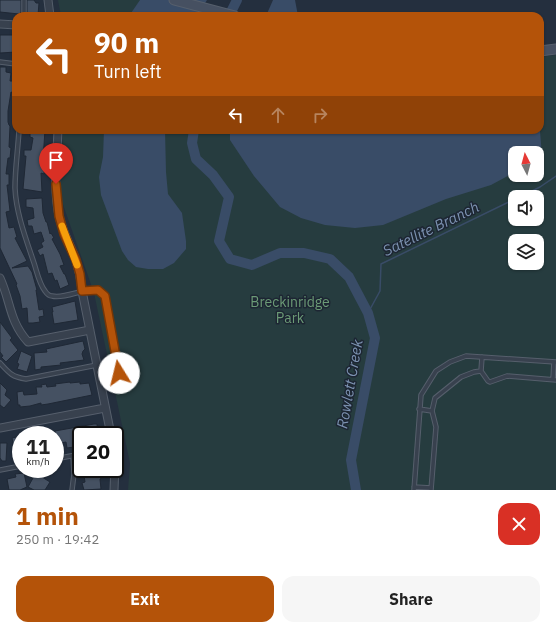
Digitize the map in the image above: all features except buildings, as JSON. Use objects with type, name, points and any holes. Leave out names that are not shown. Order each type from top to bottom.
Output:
[{"type":"main road","points":[[174,0],[220,12]]},
{"type":"main road","points":[[544,50],[556,49]]},
{"type":"street","points":[[48,0],[50,12]]},
{"type":"street","points":[[0,24],[12,25]]},
{"type":"street","points":[[58,134],[56,184],[59,216],[64,234],[71,247],[80,274],[82,291],[109,426]]},
{"type":"street","points":[[0,278],[14,322],[28,342],[90,330]]},
{"type":"street","points":[[0,428],[106,408]]},
{"type":"street","points":[[114,478],[114,490]]},
{"type":"lane","points":[[24,0],[24,12]]},
{"type":"lane","points":[[0,62],[12,64]]},
{"type":"lane","points":[[20,134],[15,188],[18,208],[39,280],[46,292],[51,296],[62,297],[82,291],[98,290],[105,296],[119,373],[116,379],[101,385]]},
{"type":"lane","points":[[481,371],[461,377],[435,398],[432,411],[436,427],[431,489],[414,489],[421,395],[436,371],[450,362],[466,356],[482,357],[555,362],[554,380],[506,376],[490,382],[481,371],[482,357]]},
{"type":"lane","points":[[0,363],[10,374],[26,379],[97,366]]},
{"type":"lane","points":[[419,410],[432,411]]},
{"type":"lane","points":[[0,470],[12,468]]},
{"type":"lane","points":[[72,490],[74,478]]},
{"type":"green space","points":[[58,0],[139,0],[187,12],[60,12]]},
{"type":"green space","name":"Breckinridge Park","points":[[556,55],[556,490],[128,490],[130,463],[124,435],[124,426],[122,426],[94,293],[60,196],[63,134],[544,134],[544,56]]},
{"type":"water","points":[[140,0],[207,0],[200,12],[132,12]]},
{"type":"water","points":[[273,0],[295,0],[297,12],[268,12]]},
{"type":"water","points":[[104,134],[165,134],[168,194],[182,213],[186,241],[186,249],[174,263],[163,269],[148,269],[136,267],[128,260],[122,251],[101,195],[99,177],[103,157]]},
{"type":"water","points":[[230,134],[540,134],[541,146],[508,146],[508,176],[491,185],[446,199],[383,225],[355,228],[325,225],[301,218],[280,207],[254,176],[230,140]]},
{"type":"waterway","name":"Rowlett Creek","points":[[231,12],[237,0]]},
{"type":"waterway","name":"Rowlett Creek","points":[[193,134],[192,143],[196,159],[213,175],[229,197],[219,241],[230,259],[252,265],[280,253],[304,253],[330,259],[349,277],[368,313],[375,338],[351,460],[356,490]]},
{"type":"waterway","name":"Satellite Branch","points":[[534,190],[556,176]]},
{"type":"waterway","name":"Satellite Branch","points":[[368,313],[380,291],[381,264],[508,202]]},
{"type":"slow traffic","points":[[62,226],[77,265]]},
{"type":"route","points":[[56,184],[59,216],[64,234],[76,260],[80,274],[82,291],[98,290],[105,296],[119,373]]}]
